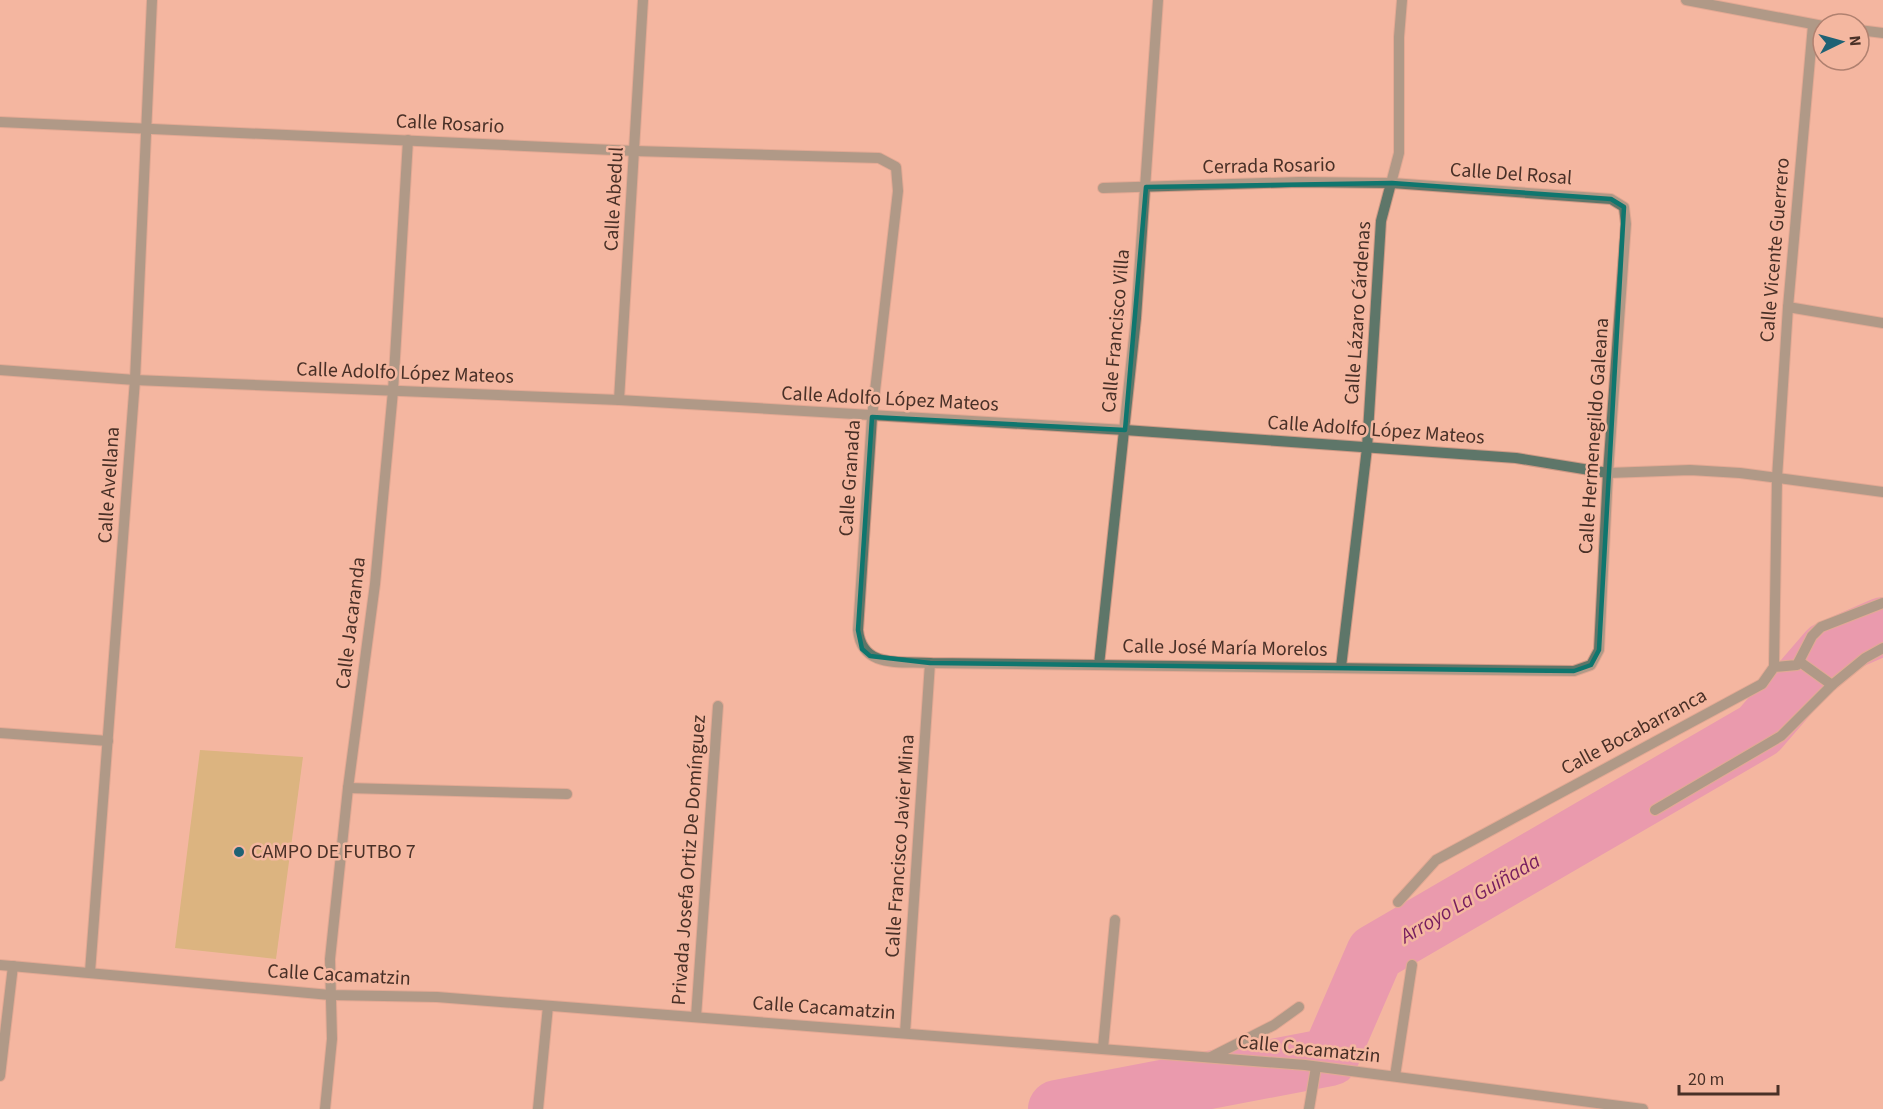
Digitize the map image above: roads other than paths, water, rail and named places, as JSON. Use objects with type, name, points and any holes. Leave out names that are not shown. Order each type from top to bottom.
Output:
[{"type":"street","name":"Calle Avellana","points":[[90,972],[135,380],[152,0]]},
{"type":"street","name":"Calle Abedul","points":[[619,400],[643,0]]},
{"type":"street","name":"Calle Francisco Villa","points":[[1099,665],[1125,430],[1146,187],[1158,0]]},
{"type":"street","name":"Calle Lázaro Cárdenas","points":[[1341,667],[1366,448],[1381,221],[1385,198],[1392,183],[1399,153],[1399,37],[1402,0]]},
{"type":"street","points":[[1686,0],[1728,4],[1811,23]]},
{"type":"street","name":"Calle Vicente Guerrero","points":[[1774,667],[1777,478],[1788,307],[1813,72]]},
{"type":"street","name":"Calle Rosario","points":[[0,122],[635,151],[879,158],[896,167]]},
{"type":"street","name":"Calle Jacaranda","points":[[325,1109],[332,1039],[330,959],[348,788],[375,584],[393,390],[408,140]]},
{"type":"street","name":"Calle Granada","points":[[862,649],[858,630],[872,417],[898,191],[896,167]]},
{"type":"street","name":"Cerrada Rosario","points":[[1103,189],[1299,182],[1392,183]]},
{"type":"street","name":"Calle Del Rosal","points":[[1392,183],[1611,200],[1624,207]]},
{"type":"street","name":"Calle Hermenegildo Galeana","points":[[1591,665],[1599,650],[1608,473],[1626,224],[1624,207]]},
{"type":"street","points":[[1788,307],[1883,323]]},
{"type":"street","name":"Calle Adolfo López Mateos","points":[[0,370],[135,380],[619,400],[872,417],[1125,430],[1516,458],[1608,473],[1690,470],[1777,478],[1883,492]]},
{"type":"street","points":[[1804,664],[1812,636],[1821,627],[1883,603]]},
{"type":"street","points":[[1655,810],[1780,736],[1832,685],[1865,658],[1883,648]]},
{"type":"street","name":"Calle José María Morelos","points":[[862,649],[870,656],[879,659],[930,663],[1574,671],[1591,665]]},
{"type":"street","name":"Calle Francisco Javier Mina","points":[[905,1033],[930,663]]},
{"type":"street","points":[[1774,667],[1804,664]]},
{"type":"street","points":[[1804,664],[1832,685]]},
{"type":"street","name":"Calle Bocabarranca","points":[[1398,902],[1437,860],[1762,684],[1774,667]]},
{"type":"street","name":"Privada Josefa Ortiz De Domínguez","points":[[696,1017],[718,706]]},
{"type":"street","points":[[0,733],[108,741]]},
{"type":"street","points":[[348,788],[567,794]]},
{"type":"street","points":[[1103,1048],[1115,920]]},
{"type":"street","name":"Calle Cacamatzin","points":[[0,965],[330,995],[437,997],[1211,1057],[1395,1076],[1643,1109]]},
{"type":"street","points":[[1395,1076],[1412,965]]},
{"type":"street","points":[[0,1076],[13,966]]},
{"type":"street","points":[[538,1109],[548,1006]]},
{"type":"street","points":[[1211,1057],[1274,1025],[1299,1007]]},
{"type":"street","points":[[1309,1109],[1311,1066]]},
{"type":"waterway","name":"Arroyo La Guiñada","points":[[1057,1109],[1330,1057],[1375,953],[1759,730],[1828,650],[1883,626]]},
{"type":"place","name":"CAMPO DE FUTBO 7","points":[[239,852]]}]
